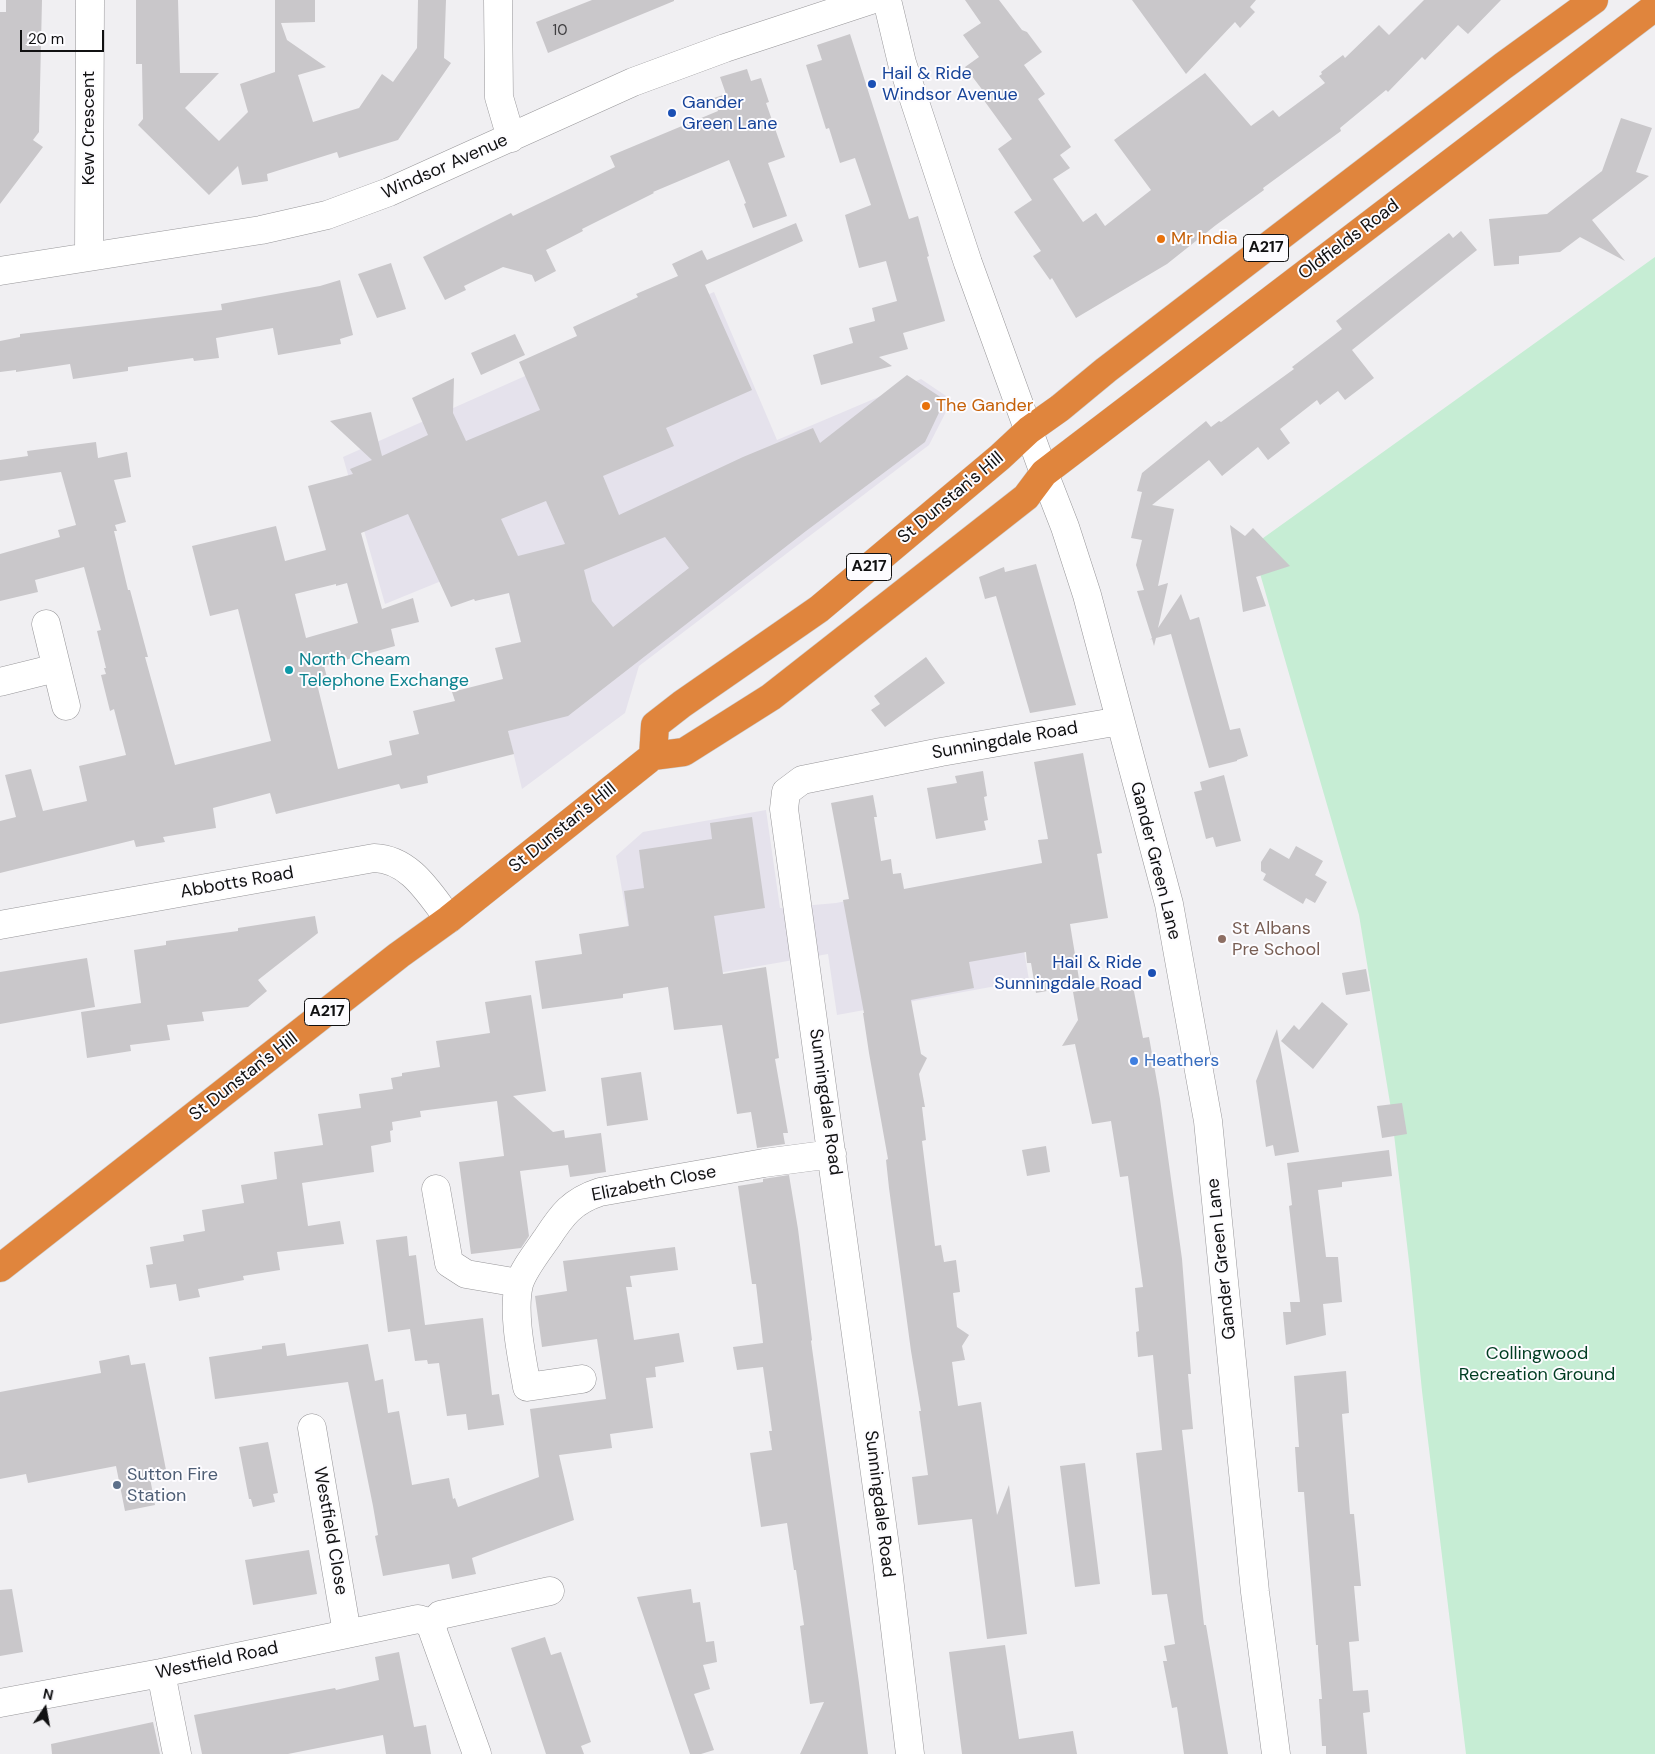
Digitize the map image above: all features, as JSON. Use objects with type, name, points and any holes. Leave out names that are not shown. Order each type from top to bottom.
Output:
[{"type":"highway","name":"A217","points":[[1029,430],[1488,78],[1594,0]]},
{"type":"highway","name":"Oldfields Road","points":[[1044,473],[1655,7]]},
{"type":"highway","name":"St Dunstan's Hill","points":[[0,1268],[399,955],[449,919],[653,756],[655,725],[818,609],[1000,457],[1029,430]]},
{"type":"highway","name":"A217","points":[[653,756],[684,752],[771,697],[1026,498],[1044,473]]},
{"type":"street","name":"Kew Crescent","points":[[89,256],[90,0]]},
{"type":"street","points":[[498,0],[499,96],[511,138]]},
{"type":"street","name":"Windsor Avenue","points":[[0,271],[260,230],[327,215],[389,192],[633,82],[725,48],[871,0]]},
{"type":"street","name":"Gander Green Lane","points":[[886,0],[902,63],[972,272],[1065,527],[1086,595],[1169,904],[1208,1121],[1255,1592],[1276,1754]]},
{"type":"street","points":[[46,624],[66,706]]},
{"type":"street","points":[[0,682],[56,668]]},
{"type":"street","name":"Sunningdale Road","points":[[910,1754],[887,1561],[784,809],[786,792],[802,780],[941,752],[1120,721]]},
{"type":"street","name":"Abbotts Road","points":[[0,925],[374,858],[386,858],[393,861],[415,876],[449,919]]},
{"type":"street","name":"Elizabeth Close","points":[[582,1379],[527,1387],[519,1336],[517,1303],[520,1284],[556,1224],[573,1204],[600,1192],[755,1164],[832,1154]]},
{"type":"street","points":[[436,1189],[449,1263],[466,1274],[520,1284]]},
{"type":"street","name":"Westfield Close","points":[[312,1428],[347,1633]]},
{"type":"street","points":[[477,1754],[431,1626],[440,1615],[550,1591]]},
{"type":"street","name":"Westfield Road","points":[[0,1703],[161,1673],[418,1619],[426,1621],[431,1626]]},
{"type":"street","points":[[161,1673],[178,1754]]},
{"type":"shaded area","points":[[714,292],[777,440],[921,379],[952,400],[929,445],[639,666],[625,713],[522,789],[508,731],[518,728],[521,642],[500,557],[385,604],[343,457]]},
{"type":"shaded area","points":[[766,810],[780,908],[836,903],[1010,869],[1029,980],[837,1015],[828,954],[639,987],[616,856],[643,832]]},
{"type":"green space","name":"Collingwood Recreation Ground","points":[[1655,257],[1655,1754],[1466,1754],[1422,1391],[1391,1109],[1359,915],[1252,546]]},
{"type":"building","points":[[6,0],[42,0],[39,132],[33,140],[43,147],[0,204],[0,12],[6,12]]},
{"type":"building","points":[[136,0],[178,0],[180,73],[219,73],[185,108],[219,141],[248,112],[240,84],[275,72],[275,0],[315,0],[315,22],[281,23],[287,40],[326,67],[298,75],[313,122],[359,108],[382,74],[393,82],[417,48],[418,0],[446,0],[444,58],[451,63],[398,140],[339,158],[337,152],[267,174],[268,181],[242,185],[238,166],[209,195],[138,125],[143,119],[142,64],[136,64]]},
{"type":"building","points":[[592,0],[674,1],[548,53],[536,22]]},
{"type":"building","points":[[965,0],[999,0],[1042,52],[1024,65],[1045,94],[1038,99],[1071,147],[1060,155],[1070,168],[1053,179],[1083,222],[1096,213],[1105,226],[1151,190],[1114,140],[1205,73],[1251,126],[1273,110],[1279,117],[1325,83],[1319,76],[1322,74],[1321,72],[1343,55],[1345,58],[1379,25],[1389,35],[1424,0],[1501,0],[1468,34],[1458,25],[1425,60],[1422,57],[1388,92],[1386,90],[1340,128],[1341,131],[1263,188],[1264,190],[1167,264],[1076,318],[1052,278],[1050,280],[1033,256],[1041,251],[1014,212],[1032,200],[998,149],[1012,139],[983,99],[987,96],[965,67],[979,57],[963,35],[981,23]]},
{"type":"building","points":[[1132,0],[1256,0],[1250,7],[1255,12],[1240,28],[1235,22],[1186,74]]},
{"type":"building","points":[[850,34],[909,219],[918,216],[945,321],[903,333],[908,349],[879,357],[892,366],[821,385],[813,355],[853,343],[849,328],[875,321],[872,308],[897,301],[886,261],[859,268],[845,215],[871,205],[855,158],[840,163],[829,128],[826,129],[806,65],[822,60],[817,45]]},
{"type":"building","points":[[747,69],[751,81],[761,78],[769,102],[766,103],[785,157],[768,163],[787,216],[753,228],[744,204],[746,203],[729,160],[653,192],[546,250],[556,271],[535,282],[532,275],[503,267],[464,286],[466,290],[445,300],[423,257],[511,213],[513,216],[615,167],[610,156],[718,111],[714,98],[726,94],[720,77]]},
{"type":"building","points":[[1621,118],[1652,128],[1636,172],[1649,176],[1592,220],[1625,261],[1580,237],[1560,252],[1519,256],[1519,264],[1494,266],[1489,219],[1547,214],[1602,171]]},
{"type":"building","points":[[796,223],[803,241],[705,285],[752,390],[666,428],[674,446],[603,476],[619,515],[743,457],[813,428],[820,443],[907,375],[945,400],[925,442],[806,531],[568,716],[508,731],[514,754],[427,776],[428,783],[401,789],[399,784],[276,814],[270,793],[213,808],[216,828],[163,837],[165,842],[136,847],[134,840],[0,873],[0,821],[16,817],[5,775],[31,769],[43,811],[87,801],[79,766],[126,755],[114,709],[110,711],[101,675],[106,674],[104,668],[106,668],[97,631],[101,630],[84,567],[35,580],[38,592],[0,601],[0,554],[60,537],[58,530],[76,525],[61,472],[0,481],[0,460],[28,456],[27,451],[96,442],[98,458],[127,452],[131,477],[114,480],[126,522],[115,525],[117,531],[114,531],[128,590],[130,590],[148,657],[145,657],[175,765],[271,741],[238,609],[210,616],[192,546],[276,526],[285,561],[326,550],[308,486],[353,474],[350,469],[372,460],[330,421],[371,412],[382,456],[428,435],[412,398],[454,378],[453,413],[466,441],[540,410],[519,362],[577,336],[573,327],[638,297],[636,294],[678,276],[672,264],[702,250],[707,260]],"holes":[[[546,501],[565,544],[518,556],[501,519]],[[408,514],[451,607],[474,599],[475,601],[509,593],[521,642],[495,648],[503,679],[452,692],[455,701],[413,711],[419,734],[389,741],[392,755],[338,769],[318,688],[329,685],[324,666],[395,646],[391,629],[419,622],[413,598],[382,609],[361,533]],[[665,537],[689,568],[613,627],[592,601],[584,570]],[[347,583],[358,623],[306,638],[295,594],[336,584],[336,586]]]},
{"type":"building","points":[[1461,231],[1477,250],[1352,350],[1374,378],[1345,400],[1338,391],[1320,405],[1317,400],[1280,429],[1290,443],[1268,460],[1258,447],[1222,476],[1209,460],[1152,505],[1174,509],[1158,586],[1168,583],[1158,628],[1181,594],[1190,620],[1199,617],[1230,730],[1240,728],[1248,756],[1237,761],[1209,768],[1171,634],[1156,638],[1154,646],[1152,639],[1150,640],[1152,638],[1137,591],[1144,590],[1136,565],[1142,540],[1131,538],[1142,492],[1137,491],[1142,473],[1206,421],[1211,427],[1219,421],[1221,422],[1294,369],[1292,367],[1342,329],[1336,321],[1449,233],[1453,238]]},
{"type":"building","points":[[391,263],[406,309],[377,318],[358,274]]},
{"type":"building","points":[[340,280],[353,335],[340,339],[341,344],[278,355],[273,328],[216,338],[219,358],[194,361],[193,358],[128,367],[128,371],[73,379],[70,364],[16,372],[16,370],[0,372],[0,341],[20,337],[20,334],[222,310],[221,304],[320,286]]},
{"type":"building","points":[[515,334],[525,355],[481,375],[471,353]]},
{"type":"building","points":[[1230,525],[1245,536],[1253,528],[1290,566],[1256,577],[1266,606],[1243,612]]},
{"type":"building","points":[[1036,564],[1076,705],[1030,713],[996,596],[985,599],[979,577],[1004,567],[1005,572]]},
{"type":"building","points":[[926,657],[945,683],[885,727],[871,710],[880,704],[874,696]]},
{"type":"building","points":[[1083,753],[1102,853],[1097,854],[1108,918],[1070,924],[1080,985],[1036,993],[1031,963],[1027,963],[1026,952],[969,962],[974,988],[911,1000],[921,1054],[927,1058],[919,1074],[925,1107],[922,1107],[926,1140],[922,1141],[935,1246],[941,1245],[944,1262],[956,1260],[960,1292],[953,1293],[957,1327],[969,1335],[962,1346],[965,1360],[952,1362],[958,1406],[981,1402],[997,1515],[1009,1485],[1027,1634],[987,1639],[972,1519],[918,1525],[912,1477],[928,1475],[919,1411],[921,1411],[889,1188],[886,1160],[888,1159],[843,900],[849,899],[831,803],[873,795],[877,817],[874,817],[881,861],[891,859],[893,874],[901,873],[904,889],[1042,863],[1038,840],[1048,839],[1034,762]]},
{"type":"building","points":[[983,771],[987,796],[984,797],[988,820],[984,821],[986,830],[936,839],[927,788],[957,783],[955,776]]},
{"type":"building","points":[[1224,775],[1241,841],[1216,847],[1213,837],[1206,839],[1194,792],[1202,790],[1200,782]]},
{"type":"building","points":[[752,817],[765,908],[714,916],[723,974],[766,967],[779,1058],[775,1059],[788,1133],[783,1133],[785,1144],[757,1148],[751,1112],[737,1114],[722,1025],[674,1030],[668,987],[623,994],[623,998],[542,1009],[535,961],[582,954],[579,934],[629,926],[624,891],[644,888],[639,850],[712,839],[710,823]]},
{"type":"building","points":[[1296,846],[1323,861],[1315,875],[1327,882],[1315,903],[1306,898],[1303,904],[1263,880],[1266,874],[1261,871],[1261,862],[1270,848],[1289,859]]},
{"type":"building","points":[[315,916],[318,933],[258,980],[267,991],[248,1007],[202,1012],[204,1021],[167,1025],[170,1040],[130,1045],[131,1051],[87,1058],[81,1012],[141,1003],[134,950],[166,945],[166,941],[238,931],[238,928]]},
{"type":"building","points":[[87,958],[95,1007],[0,1024],[0,972]]},
{"type":"building","points":[[1366,969],[1370,991],[1346,995],[1342,973]]},
{"type":"building","points":[[1132,981],[1143,1038],[1149,1037],[1160,1099],[1182,1259],[1191,1374],[1188,1374],[1193,1429],[1182,1430],[1204,1625],[1206,1625],[1228,1754],[1184,1754],[1177,1707],[1172,1708],[1163,1661],[1167,1661],[1164,1646],[1175,1644],[1167,1594],[1152,1595],[1136,1453],[1162,1450],[1153,1355],[1138,1357],[1136,1332],[1139,1331],[1135,1288],[1143,1287],[1128,1176],[1120,1177],[1111,1121],[1092,1124],[1075,1044],[1062,1046],[1078,1020],[1073,992]]},
{"type":"building","points":[[531,995],[546,1091],[513,1096],[553,1132],[564,1130],[565,1138],[601,1133],[606,1172],[570,1177],[568,1165],[520,1171],[529,1236],[521,1248],[471,1254],[459,1162],[504,1156],[497,1101],[420,1111],[421,1117],[392,1122],[393,1130],[390,1131],[391,1142],[371,1146],[374,1172],[302,1183],[308,1226],[340,1221],[344,1244],[277,1252],[280,1270],[243,1276],[244,1280],[198,1289],[200,1297],[179,1301],[176,1284],[150,1288],[146,1265],[153,1264],[150,1247],[184,1241],[183,1235],[205,1231],[202,1210],[244,1203],[241,1185],[277,1179],[274,1152],[323,1145],[318,1114],[361,1108],[359,1094],[393,1089],[391,1078],[402,1076],[402,1073],[440,1067],[436,1041],[490,1033],[485,1002]]},
{"type":"building","points":[[1322,1002],[1348,1024],[1313,1069],[1281,1041],[1294,1025],[1299,1030]]},
{"type":"building","points":[[1277,1029],[1299,1152],[1275,1156],[1273,1145],[1266,1147],[1256,1081]]},
{"type":"building","points":[[641,1072],[648,1120],[607,1126],[601,1078]]},
{"type":"building","points":[[1402,1103],[1407,1134],[1382,1138],[1377,1106]]},
{"type":"building","points":[[1046,1146],[1050,1172],[1027,1176],[1022,1150]]},
{"type":"building","points":[[1389,1150],[1392,1176],[1342,1182],[1342,1187],[1318,1190],[1326,1257],[1338,1257],[1342,1302],[1323,1304],[1326,1335],[1286,1345],[1283,1312],[1291,1312],[1290,1302],[1300,1302],[1289,1206],[1292,1205],[1287,1163]]},
{"type":"building","points":[[789,1175],[798,1229],[811,1341],[868,1754],[800,1754],[824,1702],[810,1704],[800,1626],[804,1625],[787,1523],[761,1527],[750,1453],[772,1450],[769,1431],[772,1431],[763,1367],[737,1370],[733,1347],[763,1343],[756,1284],[752,1284],[738,1186],[763,1182],[763,1179]]},
{"type":"building","points":[[407,1236],[409,1256],[416,1255],[425,1325],[483,1318],[492,1395],[499,1394],[504,1425],[468,1430],[466,1414],[447,1416],[439,1363],[428,1364],[427,1360],[415,1361],[410,1329],[388,1332],[376,1240]]},
{"type":"building","points":[[675,1247],[678,1270],[630,1276],[632,1287],[626,1287],[634,1340],[679,1333],[684,1362],[655,1367],[656,1377],[646,1378],[653,1428],[610,1434],[612,1448],[559,1455],[574,1520],[472,1558],[476,1574],[452,1579],[449,1564],[383,1576],[375,1536],[378,1535],[373,1506],[348,1382],[215,1399],[209,1357],[262,1349],[262,1346],[285,1343],[287,1356],[368,1344],[375,1381],[383,1379],[388,1413],[399,1411],[412,1485],[449,1478],[453,1499],[455,1498],[458,1507],[539,1477],[530,1409],[606,1399],[597,1339],[542,1347],[535,1296],[567,1291],[563,1261]]},
{"type":"building","points":[[129,1355],[131,1365],[145,1363],[167,1475],[150,1478],[155,1505],[125,1511],[116,1466],[28,1483],[26,1474],[0,1479],[0,1392],[101,1373],[99,1361]]},
{"type":"building","points":[[1346,1371],[1349,1413],[1342,1414],[1350,1514],[1354,1514],[1361,1586],[1354,1586],[1359,1641],[1349,1642],[1353,1691],[1368,1690],[1370,1712],[1363,1713],[1367,1754],[1326,1754],[1326,1746],[1322,1746],[1319,1699],[1322,1699],[1318,1645],[1316,1645],[1304,1492],[1298,1492],[1295,1447],[1299,1447],[1294,1376]]},
{"type":"building","points":[[268,1442],[278,1493],[273,1494],[275,1502],[253,1507],[251,1499],[249,1499],[239,1447]]},
{"type":"building","points":[[1085,1463],[1100,1584],[1075,1587],[1060,1466]]},
{"type":"building","points":[[309,1550],[317,1594],[253,1605],[245,1560]]},
{"type":"building","points":[[12,1589],[23,1652],[0,1656],[0,1590]]},
{"type":"building","points":[[691,1589],[693,1603],[700,1602],[706,1642],[714,1641],[717,1662],[703,1665],[710,1689],[694,1694],[714,1750],[701,1754],[690,1754],[637,1597]]},
{"type":"building","points":[[545,1637],[551,1655],[561,1652],[591,1742],[581,1746],[584,1754],[546,1754],[511,1648]]},
{"type":"building","points":[[1005,1645],[1019,1739],[1073,1731],[1077,1754],[962,1754],[949,1652]]},
{"type":"building","points":[[399,1652],[414,1727],[426,1725],[431,1754],[386,1754],[383,1735],[288,1754],[202,1754],[194,1715],[335,1688],[336,1690],[379,1680],[375,1657]]},
{"type":"building","points":[[153,1722],[160,1754],[52,1754],[51,1744]]},
{"type":"place","name":"Hail & Ride Windsor Avenue","points":[[872,84]]},
{"type":"place","name":"Gander Green Lane","points":[[672,113]]},
{"type":"place","name":"Mr India","points":[[1161,239]]},
{"type":"place","name":"The Gander","points":[[926,406]]},
{"type":"place","name":"North Cheam Telephone Exchange","points":[[289,670]]},
{"type":"place","name":"St Albans Pre School","points":[[1222,939]]},
{"type":"place","name":"Hail & Ride Sunningdale Road","points":[[1152,973]]},
{"type":"place","name":"Heathers","points":[[1134,1061]]},
{"type":"place","name":"Sutton Fire Station","points":[[117,1485]]}]
